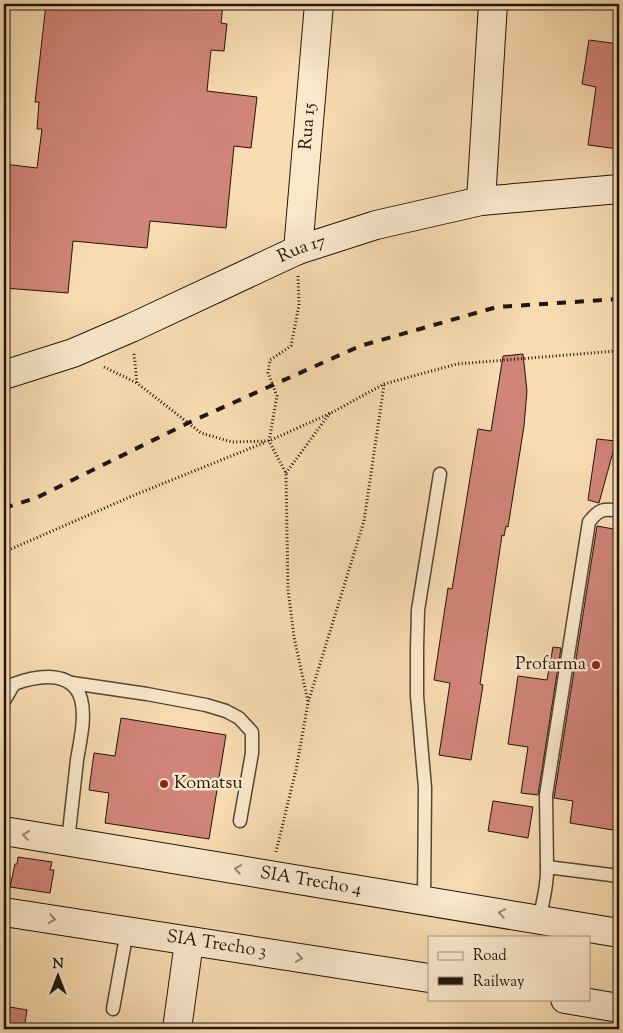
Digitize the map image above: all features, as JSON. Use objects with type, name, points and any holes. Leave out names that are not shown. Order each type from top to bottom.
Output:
[{"type":"street","name":"Rua 15","points":[[298,250],[319,4]]},
{"type":"street","points":[[481,201],[493,4]]},
{"type":"street","name":"Rua 17","points":[[4,375],[73,353],[298,250],[376,225],[481,201],[619,188]]},
{"type":"street","name":"SIA Trecho 4","points":[[4,831],[619,932]]},
{"type":"street","name":"SIA Trecho 3","points":[[4,912],[428,978]]},
{"type":"street","points":[[177,1029],[189,942]]},
{"type":"street","points":[[574,1000],[616,1005]]},
{"type":"lane","points":[[424,900],[425,788],[417,696],[418,610],[440,474]]},
{"type":"lane","points":[[540,919],[542,900],[548,879],[546,795],[589,522],[595,514],[607,508],[619,511]]},
{"type":"lane","points":[[4,700],[14,684],[37,677],[65,679],[72,684],[80,697],[82,716],[68,841]]},
{"type":"lane","points":[[72,684],[148,694],[206,705],[226,711],[239,718],[252,732],[252,753],[240,821]]},
{"type":"lane","points":[[547,867],[619,876]]},
{"type":"lane","points":[[113,1009],[127,931]]},
{"type":"path","points":[[298,250],[299,305],[291,346],[270,360],[268,373],[277,396],[269,441],[286,473],[288,590],[294,637],[308,703]]},
{"type":"path","points":[[131,328],[137,383],[201,433],[232,442],[269,441]]},
{"type":"path","points":[[4,549],[11,549],[132,496],[269,441],[331,413],[384,384],[457,364],[619,352]]},
{"type":"path","points":[[270,874],[296,770],[308,703],[364,522],[384,384]]},
{"type":"path","points":[[286,473],[331,413]]},
{"type":"building","points":[[46,4],[223,4],[221,23],[227,24],[224,51],[211,50],[207,91],[257,97],[251,148],[234,146],[226,228],[150,221],[147,248],[73,241],[68,293],[4,288],[4,164],[37,168],[42,129],[37,129],[39,102],[35,102]]},
{"type":"building","points":[[589,40],[619,44],[619,149],[588,145],[596,87],[582,84]]},
{"type":"building","points":[[523,354],[527,391],[524,426],[508,527],[506,526],[504,536],[502,535],[480,684],[483,685],[471,760],[439,755],[450,683],[434,680],[448,588],[452,589],[478,429],[491,431],[503,356]]},
{"type":"building","points":[[597,439],[616,441],[599,503],[588,500]]},
{"type":"building","name":"Profarma","points":[[597,526],[619,530],[619,831],[570,823],[573,801],[554,798]]},
{"type":"building","points":[[553,647],[561,648],[538,795],[521,793],[528,747],[508,744],[518,676],[547,680]]},
{"type":"building","name":"Komatsu","points":[[121,718],[226,735],[209,839],[105,823],[109,793],[89,790],[94,753],[115,756]]},
{"type":"building","points":[[493,801],[533,807],[528,838],[488,831]]},
{"type":"building","points":[[18,857],[52,862],[50,870],[54,870],[50,893],[10,887]]},
{"type":"building","points":[[4,1006],[27,1010],[24,1029],[4,1029]]},
{"type":"railway","points":[[4,508],[36,498],[188,423],[360,346],[497,307],[619,299]]},
{"type":"place","name":"Profarma","points":[[596,665]]},
{"type":"place","name":"Komatsu","points":[[164,784]]}]
